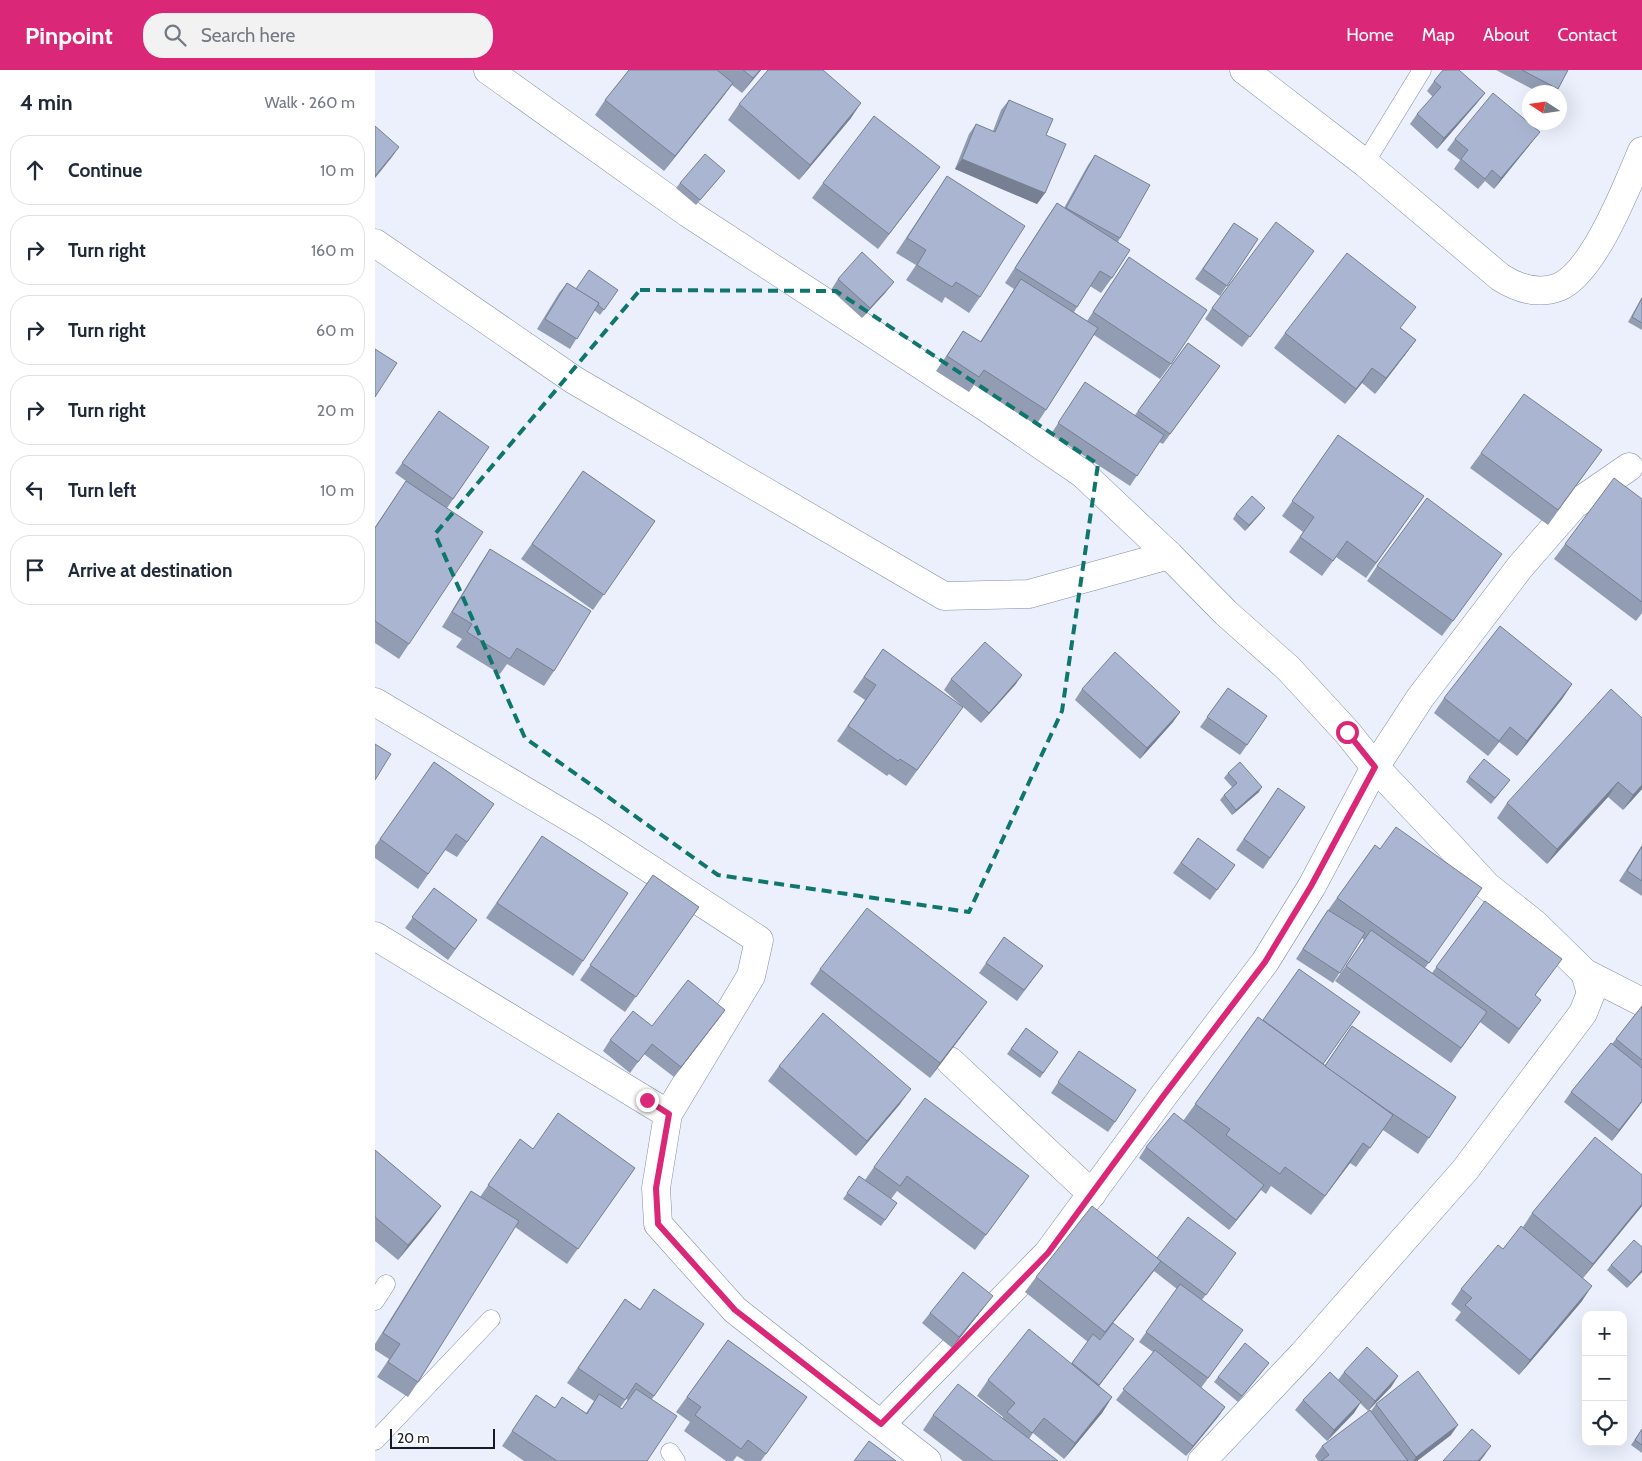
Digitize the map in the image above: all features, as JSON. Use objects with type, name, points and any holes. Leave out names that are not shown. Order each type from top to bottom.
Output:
[{"type":"street","points":[[488,70],[688,213],[1083,474],[1169,555],[1226,613],[1288,668],[1347,732],[1375,767],[1487,886],[1535,924],[1585,972],[1642,1002]]},
{"type":"street","points":[[1244,70],[1365,163],[1500,277],[1513,285],[1527,289],[1543,290],[1559,286],[1574,277],[1591,255],[1611,220],[1640,159]]},
{"type":"street","points":[[375,243],[575,380],[945,596],[1029,594],[1169,555]]},
{"type":"street","points":[[881,1424],[1048,1253],[1265,962],[1311,886],[1375,767],[1419,698],[1520,567],[1574,505],[1629,467]]},
{"type":"street","points":[[375,702],[589,829],[759,940],[751,976],[669,1114],[656,1188],[658,1224],[735,1310],[927,1461]]},
{"type":"street","points":[[375,936],[669,1114]]},
{"type":"street","points":[[1202,1461],[1303,1354],[1465,1170],[1583,1013],[1591,993],[1585,972]]},
{"type":"street","points":[[950,1060],[1091,1194]]},
{"type":"lane","points":[[1365,163],[1422,70]]},
{"type":"lane","points":[[375,1301],[386,1284]]},
{"type":"lane","points":[[375,1441],[491,1319]]},
{"type":"highlighted area","points":[[640,290],[836,291],[1098,464],[1062,711],[969,912],[718,875],[525,738],[435,534]]},
{"type":"building","points":[[629,70],[717,70],[733,83],[675,156],[605,100]]},
{"type":"building","points":[[743,70],[760,70],[753,78]]},
{"type":"building","points":[[768,70],[823,70],[861,103],[810,165],[739,104]]},
{"type":"building","points":[[1443,70],[1459,70],[1485,93],[1444,138],[1417,114],[1441,87],[1434,81]]},
{"type":"building","points":[[1522,70],[1568,70],[1560,85],[1550,85]]},
{"type":"building","points":[[1493,93],[1522,117],[1522,130],[1538,130],[1540,132],[1501,178],[1492,170],[1485,179],[1461,159],[1468,150],[1455,139]]},
{"type":"building","points":[[1009,100],[1053,119],[1046,135],[1066,144],[1045,193],[962,159],[976,124],[995,132]]},
{"type":"building","points":[[874,116],[940,167],[889,234],[823,183]]},
{"type":"building","points":[[375,126],[399,147],[375,176]]},
{"type":"building","points":[[705,154],[725,171],[700,200],[680,183]]},
{"type":"building","points":[[1095,155],[1150,185],[1120,238],[1066,208]]},
{"type":"building","points":[[947,176],[1025,226],[980,297],[956,282],[952,287],[917,265],[926,250],[907,238]]},
{"type":"building","points":[[1057,203],[1130,250],[1112,278],[1100,271],[1077,307],[1015,268]]},
{"type":"building","points":[[1276,222],[1314,251],[1250,337],[1212,308]]},
{"type":"building","points":[[1234,223],[1258,239],[1227,286],[1203,269]]},
{"type":"building","points":[[862,252],[894,282],[870,308],[838,279]]},
{"type":"building","points":[[1347,253],[1416,307],[1400,328],[1416,340],[1386,378],[1372,368],[1356,389],[1285,333]]},
{"type":"building","points":[[1129,257],[1207,310],[1171,364],[1093,312]]},
{"type":"building","points":[[589,270],[618,290],[604,310],[598,305],[599,303],[576,289]]},
{"type":"building","points":[[1021,279],[1098,328],[1046,410],[984,370],[979,377],[947,356],[963,331],[981,342]]},
{"type":"building","points":[[567,283],[599,303],[577,339],[545,319]]},
{"type":"building","points":[[1642,298],[1642,323],[1632,317]]},
{"type":"building","points":[[1188,343],[1220,366],[1170,434],[1138,411]]},
{"type":"building","points":[[375,349],[397,363],[375,397]]},
{"type":"building","points":[[1085,382],[1164,435],[1137,476],[1058,423]]},
{"type":"building","points":[[1524,394],[1602,450],[1558,510],[1481,453]]},
{"type":"building","points":[[439,411],[489,447],[453,499],[402,463]]},
{"type":"building","points":[[1338,435],[1424,496],[1376,563],[1347,541],[1333,561],[1300,537],[1314,517],[1292,501]]},
{"type":"building","points":[[583,471],[655,521],[604,595],[532,544]]},
{"type":"building","points":[[1614,478],[1642,499],[1642,602],[1565,544]]},
{"type":"building","points":[[406,481],[483,532],[409,644],[375,621],[375,528]]},
{"type":"building","points":[[1252,496],[1265,508],[1249,525],[1236,514]]},
{"type":"building","points":[[1427,498],[1502,554],[1453,621],[1377,566]]},
{"type":"building","points":[[490,549],[591,611],[554,671],[517,648],[510,659],[467,632],[472,624],[452,612]]},
{"type":"building","points":[[1500,626],[1572,684],[1527,741],[1510,727],[1499,741],[1444,698]]},
{"type":"building","points":[[985,642],[1022,675],[989,713],[951,679]]},
{"type":"building","points":[[883,649],[963,707],[917,770],[900,759],[898,761],[848,726],[876,685],[864,677]]},
{"type":"building","points":[[1115,652],[1180,712],[1147,748],[1082,689]]},
{"type":"building","points":[[1228,688],[1267,716],[1247,745],[1207,717]]},
{"type":"building","points":[[1611,689],[1642,718],[1642,785],[1633,795],[1618,782],[1557,849],[1507,803]]},
{"type":"building","points":[[375,744],[391,754],[375,780]]},
{"type":"building","points":[[1484,759],[1510,780],[1495,798],[1469,777]]},
{"type":"building","points":[[434,762],[494,804],[467,842],[456,834],[428,874],[380,839]]},
{"type":"building","points":[[1240,762],[1262,787],[1236,810],[1224,795],[1237,783],[1228,773]]},
{"type":"building","points":[[1278,788],[1305,807],[1270,858],[1244,839]]},
{"type":"building","points":[[1396,827],[1482,888],[1429,963],[1337,898],[1375,845],[1380,849]]},
{"type":"building","points":[[542,836],[628,893],[583,961],[497,903]]},
{"type":"building","points":[[1198,838],[1235,865],[1217,890],[1181,863]]},
{"type":"building","points":[[1642,846],[1642,881],[1627,871]]},
{"type":"building","points":[[653,875],[699,907],[636,997],[590,965]]},
{"type":"building","points":[[434,888],[477,920],[455,949],[412,917]]},
{"type":"building","points":[[1485,901],[1562,959],[1535,995],[1541,1000],[1519,1029],[1436,967]]},
{"type":"building","points":[[867,908],[987,1002],[940,1063],[820,969]]},
{"type":"building","points":[[1328,910],[1365,933],[1340,973],[1303,949]]},
{"type":"building","points":[[1371,930],[1487,1012],[1461,1048],[1346,966]]},
{"type":"building","points":[[1004,937],[1043,966],[1024,990],[986,963]]},
{"type":"building","points":[[1299,969],[1360,1012],[1323,1064],[1263,1020]]},
{"type":"building","points":[[688,980],[725,1010],[681,1067],[652,1044],[638,1062],[610,1040],[633,1011],[652,1026]]},
{"type":"building","points":[[1642,1006],[1642,1060],[1616,1039]]},
{"type":"building","points":[[823,1013],[911,1089],[867,1141],[779,1066]]},
{"type":"building","points":[[1258,1017],[1393,1115],[1370,1148],[1363,1143],[1325,1196],[1285,1167],[1280,1174],[1226,1135],[1230,1129],[1195,1104]]},
{"type":"building","points":[[1352,1026],[1456,1097],[1429,1138],[1325,1066]]},
{"type":"building","points":[[1026,1028],[1058,1052],[1043,1073],[1011,1049]]},
{"type":"building","points":[[1611,1043],[1642,1068],[1642,1101],[1619,1130],[1571,1092]]},
{"type":"building","points":[[1079,1051],[1136,1090],[1115,1122],[1058,1082]]},
{"type":"building","points":[[925,1098],[1029,1176],[986,1235],[907,1176],[900,1186],[874,1167]]},
{"type":"building","points":[[558,1113],[635,1168],[578,1249],[488,1185],[520,1139],[533,1149]]},
{"type":"building","points":[[1174,1113],[1264,1185],[1236,1220],[1146,1147]]},
{"type":"building","points":[[1595,1137],[1642,1175],[1642,1204],[1593,1264],[1532,1213]]},
{"type":"building","points":[[375,1150],[441,1206],[408,1245],[375,1217]]},
{"type":"building","points":[[859,1176],[897,1203],[885,1220],[847,1193]]},
{"type":"building","points":[[471,1191],[519,1221],[418,1382],[388,1362],[400,1344],[383,1333]]},
{"type":"building","points":[[1092,1206],[1161,1261],[1105,1332],[1036,1277]]},
{"type":"building","points":[[1188,1217],[1236,1253],[1206,1295],[1157,1258]]},
{"type":"building","points":[[1521,1226],[1592,1286],[1530,1360],[1465,1305],[1472,1298],[1461,1289],[1498,1245],[1503,1249]]},
{"type":"building","points":[[1634,1240],[1642,1247],[1642,1270],[1631,1283],[1611,1265]]},
{"type":"building","points":[[963,1272],[993,1296],[959,1337],[930,1313]]},
{"type":"building","points":[[1180,1284],[1243,1330],[1208,1378],[1146,1332]]},
{"type":"building","points":[[654,1289],[704,1324],[654,1396],[636,1383],[625,1400],[578,1368],[625,1299],[640,1310]]},
{"type":"building","points":[[1113,1323],[1134,1339],[1099,1385],[1072,1363],[1093,1334],[1100,1340]]},
{"type":"building","points":[[1029,1329],[1112,1397],[1075,1443],[1044,1418],[1032,1433],[1007,1412],[1015,1403],[988,1380]]},
{"type":"building","points":[[728,1340],[807,1397],[766,1454],[748,1440],[741,1449],[695,1415],[701,1407],[687,1397]]},
{"type":"building","points":[[1245,1343],[1269,1363],[1242,1396],[1218,1377]]},
{"type":"building","points":[[1367,1347],[1398,1376],[1375,1401],[1344,1372]]},
{"type":"building","points":[[1155,1350],[1225,1407],[1193,1446],[1123,1389]]},
{"type":"building","points":[[1418,1371],[1458,1425],[1416,1457],[1376,1404]]},
{"type":"building","points":[[1330,1372],[1361,1402],[1334,1430],[1303,1400]]},
{"type":"building","points":[[958,1384],[1058,1461],[993,1461],[933,1415]]},
{"type":"building","points":[[636,1389],[677,1416],[647,1461],[557,1461],[512,1431],[536,1395],[555,1408],[562,1397],[587,1414],[599,1394],[622,1409]]},
{"type":"building","points":[[1370,1410],[1408,1461],[1321,1461],[1329,1455],[1322,1446]]},
{"type":"building","points":[[1472,1429],[1491,1446],[1478,1461],[1443,1461]]},
{"type":"building","points":[[1642,1429],[1642,1445],[1635,1440]]},
{"type":"building","points":[[869,1441],[896,1461],[854,1461]]},
{"type":"route","points":[[647,1100],[669,1114],[656,1188],[658,1224],[735,1310],[881,1424],[1048,1253],[1265,962],[1311,886],[1375,767],[1347,732]]}]
